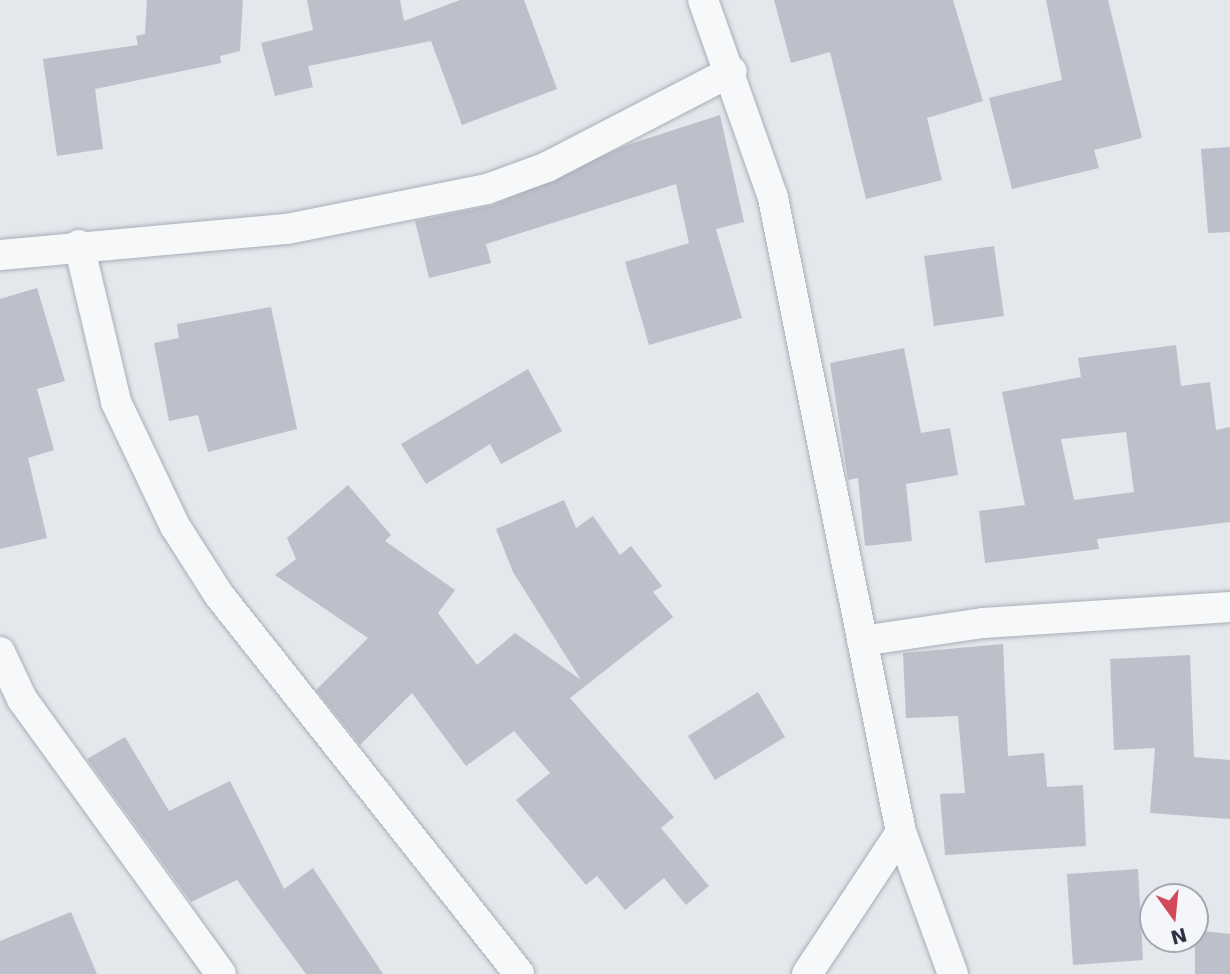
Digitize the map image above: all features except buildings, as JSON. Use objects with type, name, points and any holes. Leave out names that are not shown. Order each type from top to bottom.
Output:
[{"type":"street","points":[[703,0],[732,71],[797,292],[862,641],[901,832],[953,974]]},
{"type":"street","points":[[0,256],[79,245],[288,229],[487,190],[547,167],[732,71]]},
{"type":"street","points":[[79,245],[116,402],[175,526],[219,595],[519,974]]},
{"type":"street","points":[[862,641],[982,623],[1230,607]]},
{"type":"street","points":[[0,652],[22,699],[221,974]]},
{"type":"street","points":[[807,974],[901,832]]}]
